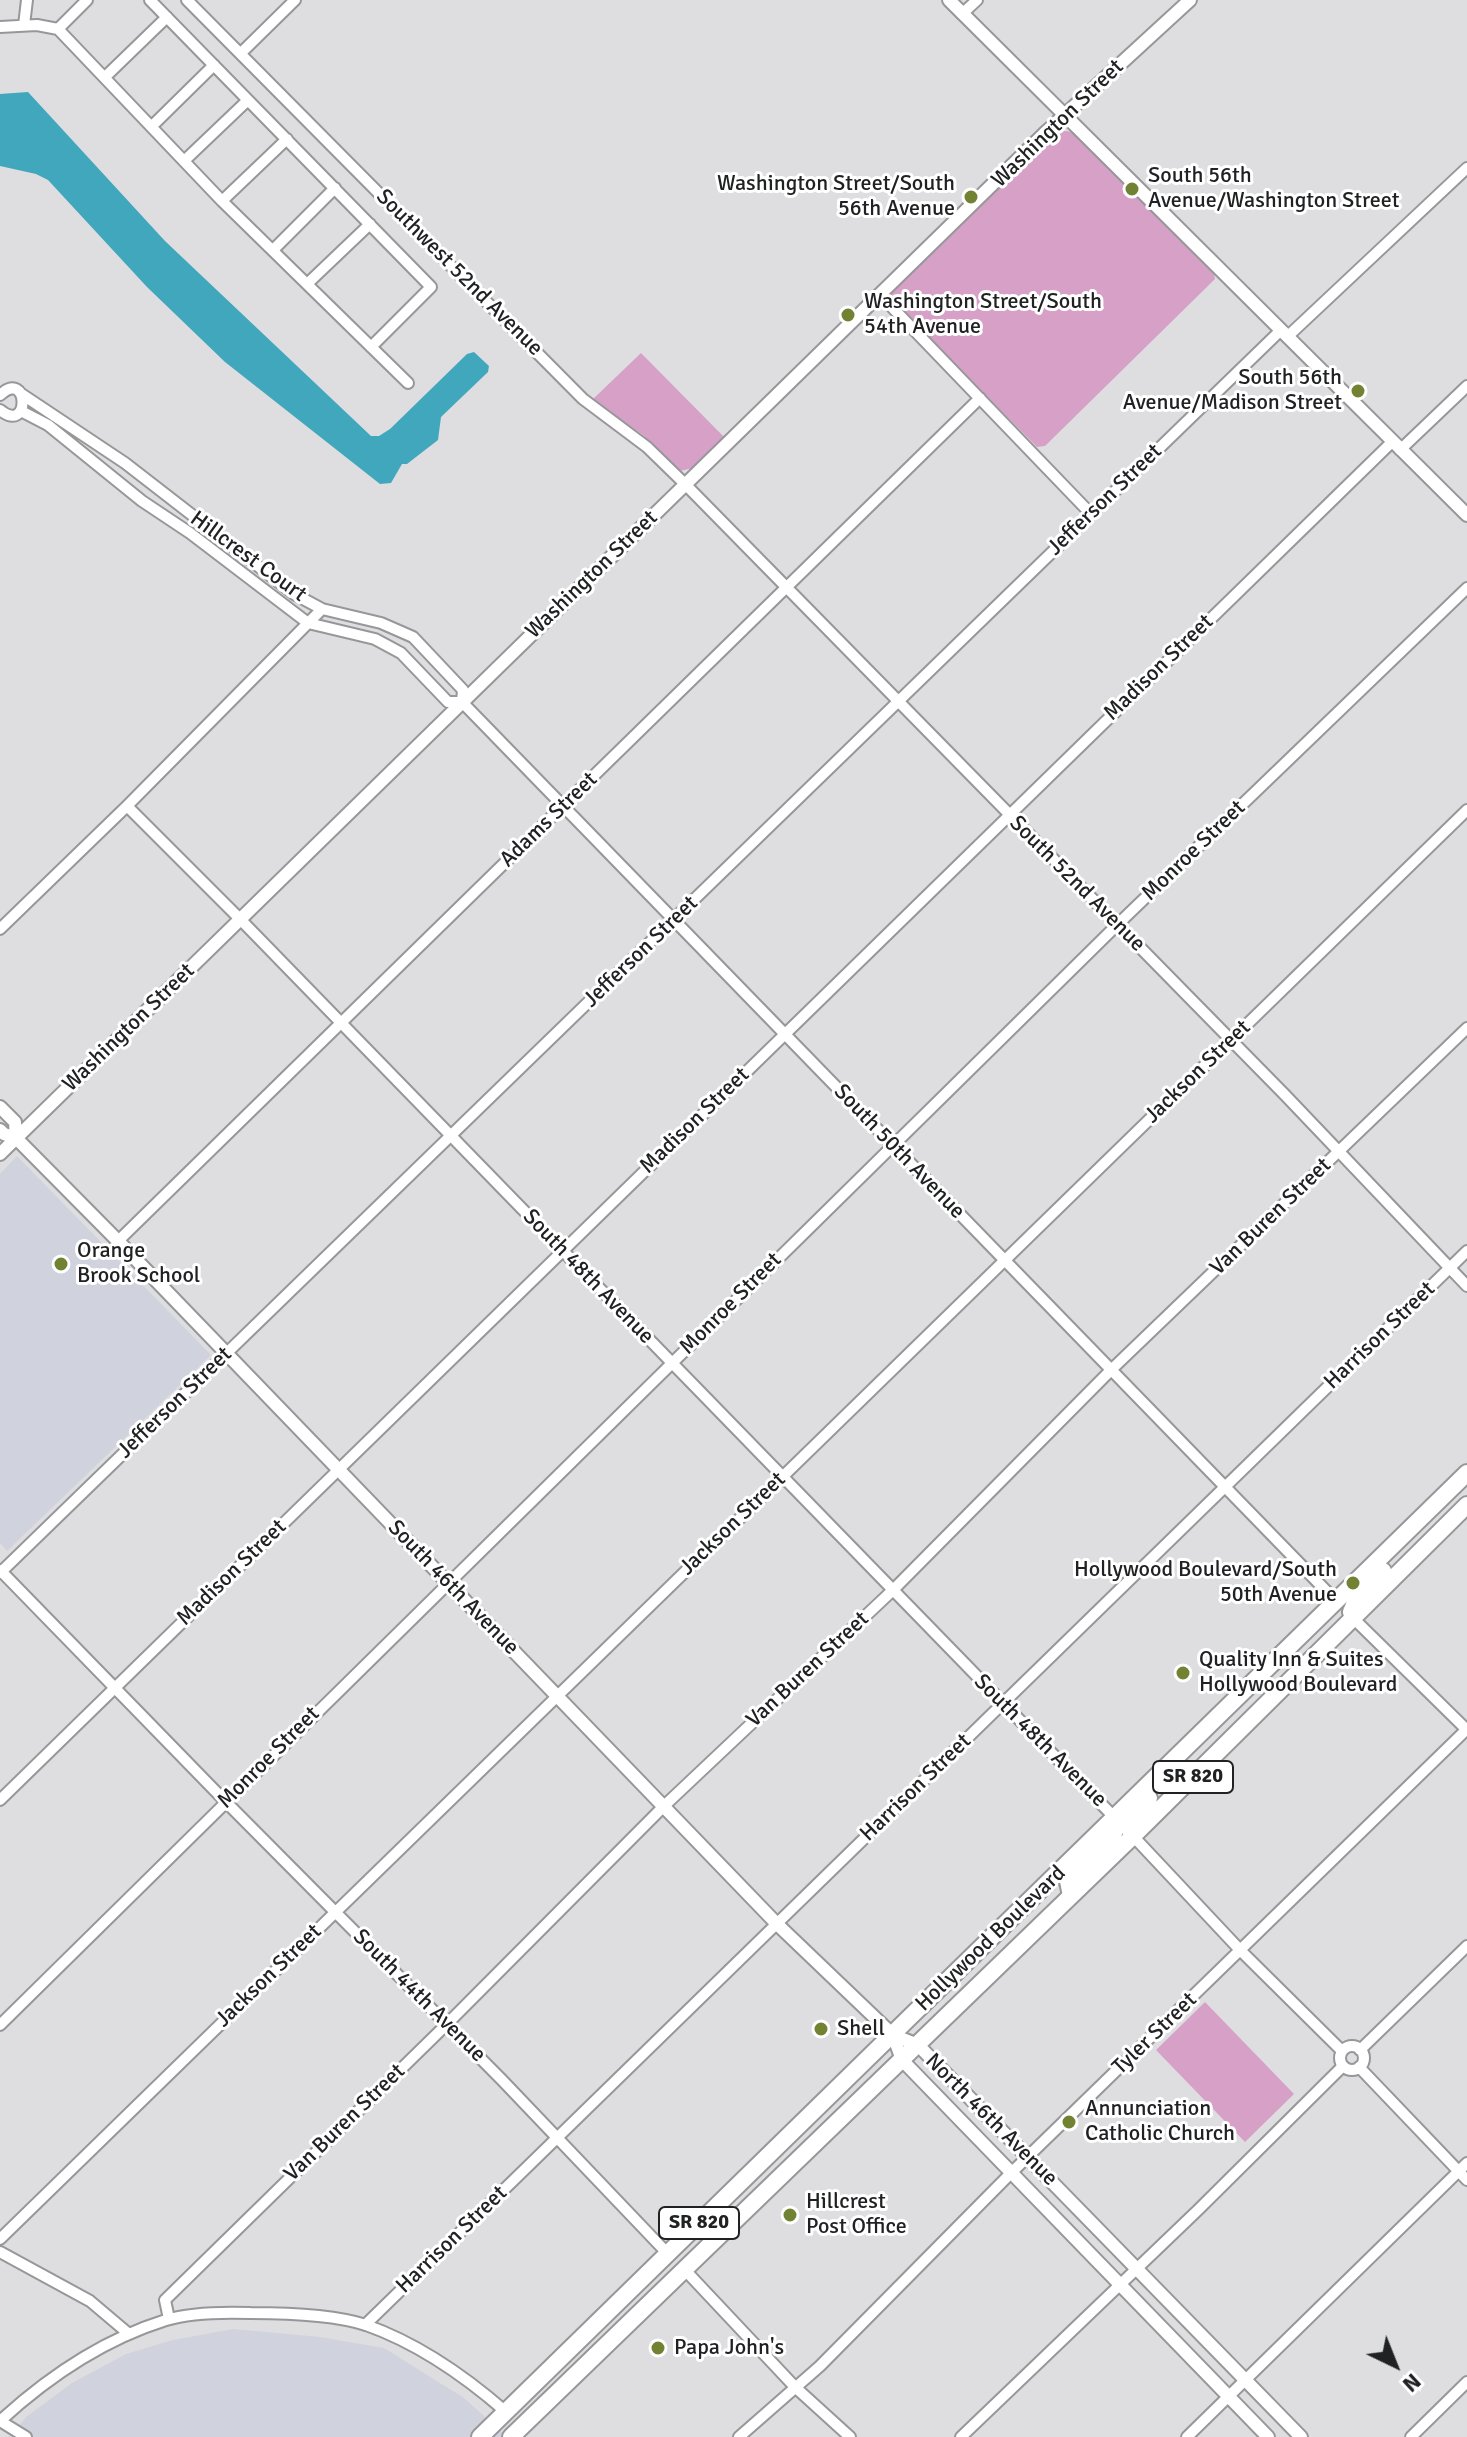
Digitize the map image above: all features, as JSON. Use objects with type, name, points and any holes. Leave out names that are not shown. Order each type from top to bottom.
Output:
[{"type":"highway","name":"Hollywood Boulevard","points":[[480,2437],[1467,1473]]},
{"type":"highway","name":"Hollywood Boulevard","points":[[521,2434],[617,2334],[1133,1836],[1467,1505]]},
{"type":"highway","points":[[1353,1618],[1353,1604],[1392,1562],[1394,1545]]},
{"type":"highway","points":[[1287,1684],[1290,1666],[1340,1614],[1336,1601]]},
{"type":"highway","points":[[1133,1836],[1129,1828],[1133,1817],[1182,1765],[1184,1750]]},
{"type":"highway","points":[[1071,1896],[1068,1881],[1110,1841],[1118,1824],[1115,1818]]},
{"type":"highway","points":[[684,2269],[681,2266],[685,2251],[735,2202],[749,2175]]},
{"type":"highway","points":[[617,2334],[619,2318],[663,2275],[668,2254]]},
{"type":"highway","points":[[521,2434],[519,2418],[556,2379],[559,2360]]},
{"type":"highway","points":[[499,2437],[507,2423],[506,2412]]},
{"type":"street","points":[[24,25],[27,0]]},
{"type":"street","points":[[58,29],[87,0]]},
{"type":"street","points":[[150,0],[431,287],[371,347]]},
{"type":"street","points":[[187,0],[241,53],[295,0]]},
{"type":"street","points":[[949,0],[1467,515]]},
{"type":"street","points":[[962,14],[977,0]]},
{"type":"street","name":"Washington Street","points":[[0,1154],[1064,116],[1190,0]]},
{"type":"street","points":[[105,77],[167,17]]},
{"type":"street","points":[[0,27],[24,25],[58,29],[222,201],[408,383]]},
{"type":"street","name":"Southwest 52nd Avenue","points":[[241,53],[583,399],[647,447],[685,484]]},
{"type":"street","points":[[152,126],[214,65]]},
{"type":"street","points":[[184,161],[248,100]]},
{"type":"street","points":[[222,201],[287,139]]},
{"type":"street","name":"Jefferson Street","points":[[1,1571],[1091,514],[1467,168]]},
{"type":"street","points":[[273,250],[335,188]]},
{"type":"street","points":[[307,284],[370,224]]},
{"type":"street","points":[[876,301],[888,303],[1091,514]]},
{"type":"street","name":"Madison Street","points":[[0,1800],[1009,815],[1396,446],[1467,386]]},
{"type":"street","points":[[0,395],[10,389],[20,393],[24,403],[21,411],[10,415],[0,410]]},
{"type":"street","name":"Hillcrest Court","points":[[20,393],[125,463],[294,594],[322,609],[381,623],[413,637],[463,690],[462,702],[448,702],[401,653],[375,639],[308,623],[190,533],[142,501],[48,425],[21,411]]},
{"type":"street","name":"Adams Street","points":[[118,1241],[980,398]]},
{"type":"street","name":"South 52nd Avenue","points":[[685,484],[1231,1040],[1467,1286]]},
{"type":"street","name":"Monroe Street","points":[[0,2025],[1117,925],[1467,588]]},
{"type":"street","points":[[0,929],[322,609]]},
{"type":"street","name":"South 50th Avenue","points":[[462,702],[1336,1601]]},
{"type":"street","name":"South 48th Avenue","points":[[127,806],[1115,1818]]},
{"type":"street","name":"Jackson Street","points":[[0,2239],[1467,810]]},
{"type":"street","name":"Van Buren Street","points":[[169,2319],[165,2300],[664,1806],[893,1590],[1112,1369],[1467,1028]]},
{"type":"street","name":"South 46th Avenue","points":[[0,1107],[15,1122],[16,1138]]},
{"type":"street","name":"South 46th Avenue","points":[[0,1130],[16,1138],[118,1241],[777,1924],[893,2035]]},
{"type":"street","name":"Harrison Street","points":[[365,2325],[1467,1251]]},
{"type":"street","name":"South 44th Avenue","points":[[1,1571],[447,2024],[668,2254]]},
{"type":"street","points":[[1353,1618],[1467,1729]]},
{"type":"street","name":"Tyler Street","points":[[739,2437],[820,2366],[1011,2173],[1467,1729]]},
{"type":"street","points":[[1133,1836],[1241,1951],[1342,2051]]},
{"type":"street","points":[[1360,2050],[1467,1946]]},
{"type":"street","name":"North 46th Avenue","points":[[893,2035],[918,2045],[1301,2437]]},
{"type":"street","name":"North 46th Avenue","points":[[893,2035],[902,2060],[1268,2437]]},
{"type":"street","points":[[1350,2046],[1360,2050],[1363,2061],[1359,2067],[1349,2069],[1343,2066],[1340,2059],[1342,2051],[1350,2046]]},
{"type":"street","points":[[961,2437],[1343,2066]]},
{"type":"street","points":[[1187,2437],[1464,2171],[1359,2067]]},
{"type":"street","points":[[0,2252],[90,2301],[129,2334]]},
{"type":"street","points":[[684,2269],[795,2387],[850,2437]]},
{"type":"street","points":[[26,2437],[0,2421],[61,2370],[129,2334],[169,2319],[219,2312],[282,2313],[365,2325],[443,2364],[484,2392],[506,2412]]},
{"type":"street","points":[[1411,2437],[1467,2382]]},
{"type":"shaded area","points":[[1056,132],[1073,133],[1213,269],[1215,279],[1045,446],[1037,447],[894,303],[890,292]]},
{"type":"shaded area","points":[[641,353],[725,438],[693,468],[680,471],[643,435],[592,400]]},
{"type":"shaded area","name":"Orange Brook School","points":[[17,1156],[211,1355],[7,1551],[0,1543],[0,1174]]},
{"type":"shaded area","points":[[1205,2002],[1294,2094],[1245,2142],[1156,2050]]},
{"type":"shaded area","points":[[233,2329],[320,2337],[384,2348],[464,2398],[507,2437],[9,2437],[26,2417],[72,2383],[126,2354],[173,2340]]},
{"type":"water","points":[[28,92],[165,241],[371,436],[379,436],[390,429],[467,354],[474,352],[489,366],[488,372],[441,417],[438,440],[407,464],[402,464],[391,483],[380,484],[225,362],[147,287],[48,180],[0,166],[0,94]]},
{"type":"place","name":"South 56th Avenue/Washington Street","points":[[1132,189]]},
{"type":"place","name":"Washington Street/South 56th Avenue","points":[[971,197]]},
{"type":"place","name":"Washington Street/South 54th Avenue","points":[[848,315]]},
{"type":"place","name":"South 56th Avenue/Madison Street","points":[[1358,391]]},
{"type":"place","name":"Orange Brook School","points":[[61,1264]]},
{"type":"place","name":"Hollywood Boulevard/South 50th Avenue","points":[[1353,1583]]},
{"type":"place","name":"Quality Inn & Suites Hollywood Boulevard","points":[[1183,1673]]},
{"type":"place","name":"Shell","points":[[821,2029]]},
{"type":"place","name":"Annunciation Catholic Church","points":[[1069,2122]]},
{"type":"place","name":"Hillcrest Post Office","points":[[790,2215]]},
{"type":"place","name":"Papa John's","points":[[658,2348]]}]
